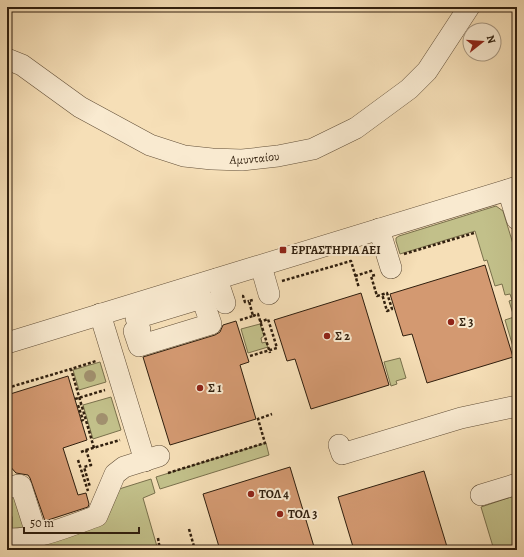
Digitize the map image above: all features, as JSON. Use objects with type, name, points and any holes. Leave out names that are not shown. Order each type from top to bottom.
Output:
[{"type":"street","name":"Αμυνταίου","points":[[7,59],[22,65],[80,107],[150,146],[184,156],[212,159],[242,160],[278,156],[313,149],[356,128],[409,89],[426,71],[469,7]]},
{"type":"street","points":[[7,343],[513,189],[517,219]]},
{"type":"street","points":[[379,229],[381,270]]},
{"type":"street","points":[[261,266],[268,292]]},
{"type":"street","points":[[217,279],[232,300]]},
{"type":"street","points":[[7,539],[37,536],[97,516],[116,474],[122,468],[155,464],[100,314]]},
{"type":"street","points":[[338,445],[342,454],[461,418],[517,406]]},
{"type":"street","points":[[481,495],[517,484]]},
{"type":"street","points":[[7,487],[21,486],[37,536]]},
{"type":"path","points":[[232,300],[243,296],[245,302],[249,301],[268,292],[351,261],[359,288]]},
{"type":"path","points":[[355,276],[381,270]]},
{"type":"path","points":[[381,270],[371,276],[377,296],[382,294],[387,293],[392,309],[390,311],[387,311],[382,294]]},
{"type":"path","points":[[249,301],[253,316]]},
{"type":"path","points":[[240,320],[258,314],[270,351]]},
{"type":"path","points":[[250,356],[277,348],[268,319],[260,322]]},
{"type":"path","points":[[7,388],[97,361]]},
{"type":"path","points":[[71,369],[94,448]]},
{"type":"path","points":[[75,399],[106,389]]},
{"type":"path","points":[[81,404],[78,405],[83,420],[81,421]]},
{"type":"path","points":[[155,464],[265,443],[258,419],[272,414]]},
{"type":"path","points":[[81,452],[121,439]]},
{"type":"path","points":[[86,450],[91,465],[84,467],[90,487],[87,488]]},
{"type":"path","points":[[78,460],[89,494]]},
{"type":"path","points":[[189,529],[195,550]]},
{"type":"path","points":[[158,538],[160,550]]},
{"type":"shaded area","points":[[496,206],[503,211],[517,257],[517,360],[505,320],[514,317],[509,301],[512,300],[510,294],[505,295],[502,284],[495,286],[487,260],[484,261],[475,231],[400,254],[396,241],[396,238],[399,236]]},
{"type":"shaded area","points":[[260,324],[264,336],[261,338],[262,343],[266,342],[268,347],[248,353],[241,329]]},
{"type":"shaded area","points":[[400,358],[406,378],[396,381],[397,384],[391,386],[384,362]]},
{"type":"shaded area","points":[[100,362],[106,382],[79,390],[73,370]]},
{"type":"shaded area","points":[[111,397],[121,430],[93,439],[83,405]]},
{"type":"shaded area","points":[[266,443],[269,455],[160,489],[156,477]]},
{"type":"shaded area","points":[[151,479],[155,493],[143,498],[158,550],[7,550],[7,542],[101,520],[116,490]]},
{"type":"shaded area","points":[[11,492],[31,529],[12,533],[12,517],[7,507],[7,496]]},
{"type":"shaded area","points":[[517,495],[517,550],[494,550],[481,507]]},
{"type":"building","name":"Σ 3","points":[[485,265],[513,357],[427,383],[412,334],[403,336],[390,294]]},
{"type":"building","name":"Σ 2","points":[[361,293],[389,385],[311,409],[295,359],[287,361],[274,320]]},
{"type":"building","name":"Σ 1","points":[[236,321],[249,362],[240,365],[256,419],[170,445],[143,357],[215,335],[220,332],[223,325]]},
{"type":"building","points":[[68,376],[87,440],[63,448],[78,495],[86,493],[89,504],[88,507],[45,521],[30,478],[28,475],[16,473],[7,463],[7,420],[10,419],[7,408],[7,395]]},
{"type":"building","points":[[290,467],[315,550],[220,550],[203,494]]},
{"type":"building","points":[[424,471],[448,550],[354,550],[338,497]]},
{"type":"place","name":"ΕΡΓΑΣΤΗΡΙΑ ΑΕΙ","points":[[283,250]]},
{"type":"place","name":"Σ 3","points":[[451,322]]},
{"type":"place","name":"Σ 2","points":[[327,336]]},
{"type":"place","name":"Σ 1","points":[[200,388]]},
{"type":"place","name":"ΤΟΛ 4","points":[[251,494]]},
{"type":"place","name":"ΤΟΛ 3","points":[[280,514]]}]
